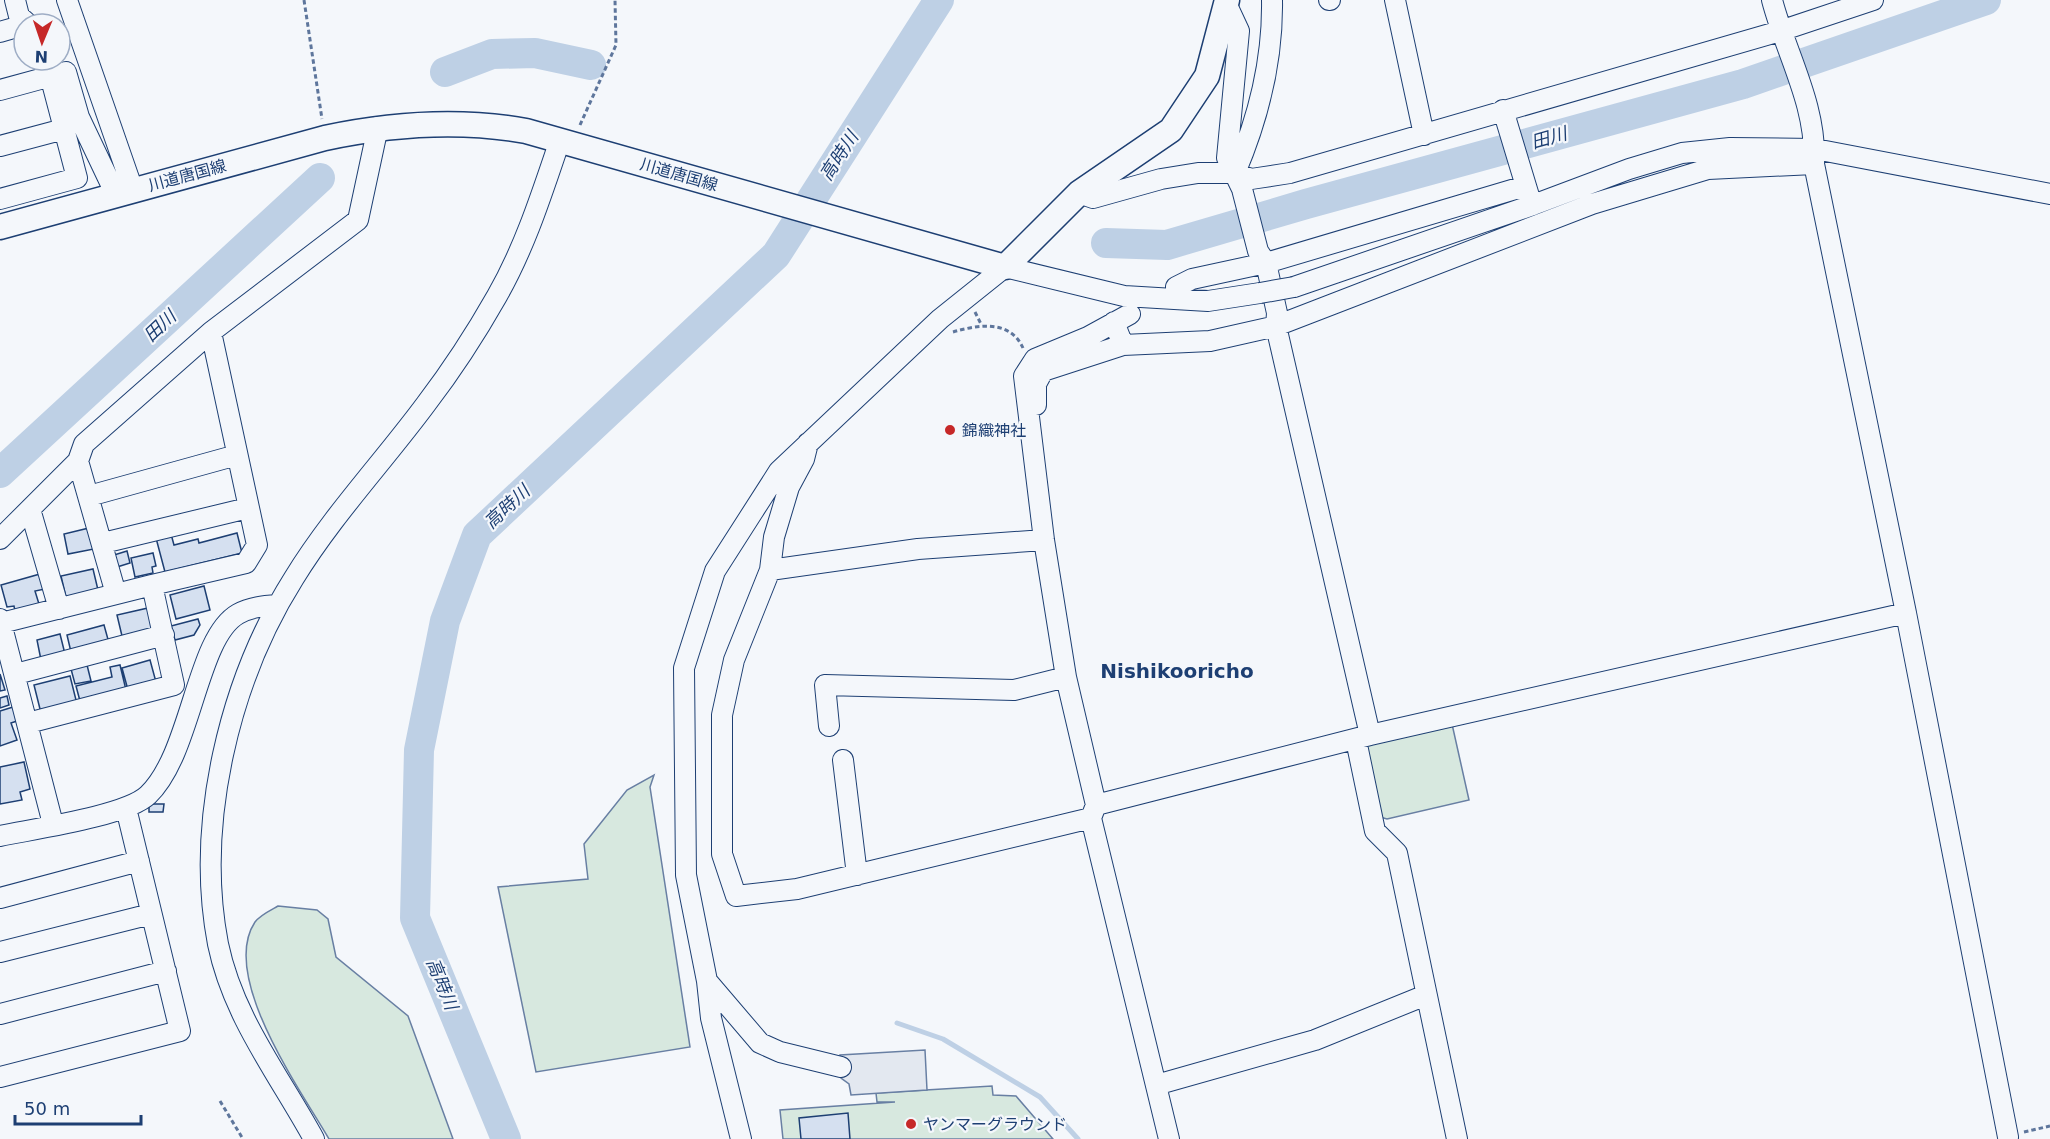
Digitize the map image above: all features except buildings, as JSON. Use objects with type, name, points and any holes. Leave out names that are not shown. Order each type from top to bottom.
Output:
[{"type":"main road","points":[[995,264],[1079,193],[1171,130],[1207,76],[1227,1]]},
{"type":"main road","name":"川道唐国線","points":[[0,227],[325,138],[378,127],[457,124],[503,127],[572,144],[995,264]]},
{"type":"street","points":[[67,0],[125,192]]},
{"type":"street","points":[[1238,181],[1267,64],[1272,0]]},
{"type":"street","points":[[1395,0],[1424,135]]},
{"type":"street","points":[[1772,0],[1807,101],[1815,157],[2008,1137]]},
{"type":"street","points":[[1079,193],[1093,198],[1161,179],[1198,173],[1238,181],[1290,173],[1784,36],[1873,0]]},
{"type":"street","points":[[1227,1],[1239,31],[1238,65],[1227,158],[1238,181],[1277,313],[1276,326],[1363,738],[1375,831],[1397,853],[1457,1139]]},
{"type":"street","points":[[0,90],[39,72]]},
{"type":"street","points":[[0,199],[77,178],[49,72]]},
{"type":"street","points":[[66,72],[79,117],[125,192]]},
{"type":"street","points":[[1504,115],[1524,184],[1542,223]]},
{"type":"street","points":[[0,539],[78,461],[84,444],[212,332],[358,220],[378,127]]},
{"type":"street","points":[[0,146],[64,129]]},
{"type":"street","points":[[314,1139],[244,1021],[218,944],[210,859],[213,799],[228,734],[262,636],[278,605],[334,522],[426,404],[498,295],[572,144]]},
{"type":"street","points":[[741,1139],[711,1018],[707,981],[686,875],[684,668],[715,571],[760,496],[779,471],[995,264],[1135,298],[1208,300],[1260,293],[1294,287],[1533,205],[1629,169],[1682,153],[1730,148],[1815,157],[2050,194]]},
{"type":"street","points":[[1032,443],[1036,431],[1036,384],[1043,371],[1123,345],[1210,341],[1276,326],[1592,204],[1708,169],[1815,157]]},
{"type":"street","points":[[1176,287],[1192,279],[1262,257],[1524,184]]},
{"type":"street","points":[[1123,345],[1122,318],[1088,338],[1035,359],[1024,376],[1044,540],[1066,677],[1093,812],[1169,1139]]},
{"type":"street","points":[[53,824],[1,621],[246,563],[256,545],[212,332]]},
{"type":"street","points":[[808,443],[774,537],[770,570],[734,660],[723,715],[722,854],[736,896],[797,890],[1363,738],[1906,613]]},
{"type":"street","points":[[88,496],[237,455]]},
{"type":"street","points":[[78,461],[116,594]]},
{"type":"street","points":[[103,543],[248,508]]},
{"type":"street","points":[[30,509],[59,609]]},
{"type":"street","points":[[770,570],[918,549],[1044,540]]},
{"type":"street","points":[[28,723],[174,685],[152,585]]},
{"type":"street","points":[[0,836],[126,808],[147,796],[164,776],[177,751],[208,658],[220,633],[236,615],[254,607],[278,605]]},
{"type":"street","points":[[16,674],[164,635]]},
{"type":"street","points":[[830,726],[825,685],[1014,690],[1066,677]]},
{"type":"street","points":[[843,760],[856,875]]},
{"type":"street","points":[[0,1077],[180,1031],[126,808]]},
{"type":"street","points":[[0,898],[139,861]]},
{"type":"street","points":[[0,952],[152,914]]},
{"type":"street","points":[[0,1014],[165,971]]},
{"type":"street","points":[[707,981],[760,1043],[780,1052],[841,1067]]},
{"type":"street","points":[[1156,1085],[1315,1040],[1426,995]]},
{"type":"path","points":[[304,0],[325,138]]},
{"type":"path","points":[[572,144],[616,45],[615,0]]},
{"type":"path","points":[[949,333],[981,324],[1005,329],[1021,343],[1031,365]]},
{"type":"path","points":[[220,1101],[243,1139]]},
{"type":"shaded area","points":[[1452,724],[1469,800],[1387,819],[1380,817],[1365,743]]},
{"type":"shaded area","points":[[654,775],[650,787],[690,1047],[536,1072],[498,887],[588,879],[584,844],[627,790]]},
{"type":"shaded area","points":[[278,906],[317,910],[328,919],[336,957],[408,1016],[453,1139],[329,1139],[268,1033],[255,1002],[247,972],[247,945],[255,922]]},
{"type":"shaded area","points":[[925,1050],[927,1090],[851,1095],[849,1084],[841,1078],[840,1055]]},
{"type":"shaded area","name":"ヤンマーグラウンド","points":[[992,1086],[993,1095],[1016,1096],[1053,1139],[783,1139],[780,1110],[895,1102],[877,1102],[876,1093]]},
{"type":"waterway","name":"高時川","points":[[506,1139],[415,918],[419,750],[445,621],[477,535],[776,255],[939,0]]},
{"type":"waterway","name":"田川","points":[[1106,243],[1167,245],[1306,204],[1743,84],[1986,0]]},
{"type":"waterway","name":"田川","points":[[445,72],[492,54],[535,53],[591,65]]},
{"type":"waterway","name":"田川","points":[[0,473],[320,178]]},
{"type":"waterway","points":[[897,1023],[943,1039],[1040,1097],[1078,1139]]},
{"type":"place","name":"錦織神社","points":[[950,430]]},
{"type":"place","name":"ヤンマーグラウンド","points":[[911,1124]]},
{"type":"district","name":"Nishikooricho","points":[[1177,671]]}]
